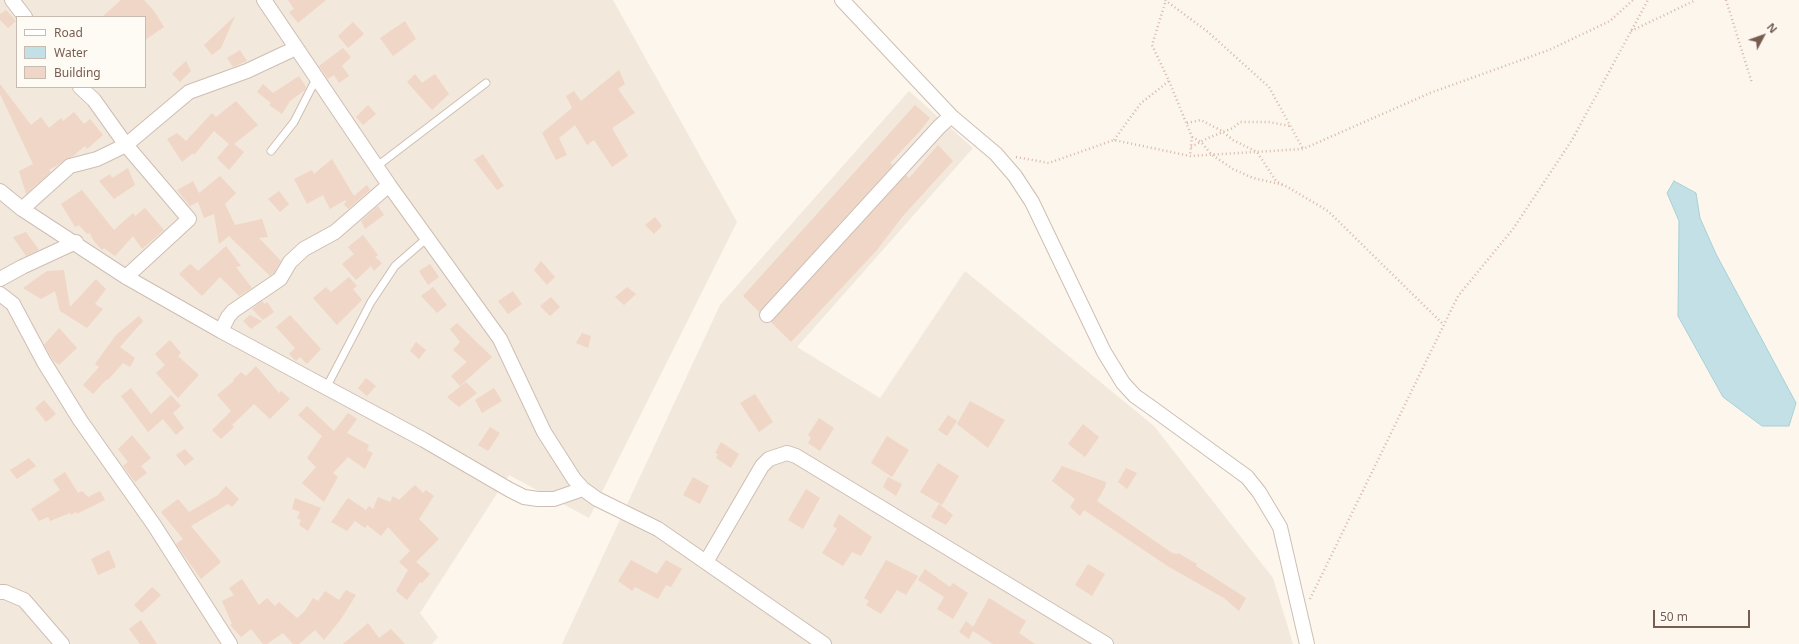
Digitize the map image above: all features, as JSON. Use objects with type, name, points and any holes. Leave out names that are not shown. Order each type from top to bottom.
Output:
[{"type":"street","points":[[12,0],[24,16]]},
{"type":"street","points":[[264,0],[388,185],[500,339],[544,432],[565,466],[584,489],[609,505],[658,529],[824,644]]},
{"type":"street","points":[[842,0],[951,116],[996,154],[1015,176],[1032,202],[1104,352],[1123,383],[1146,404],[1247,476],[1269,507],[1280,527],[1307,644]]},
{"type":"street","points":[[22,209],[70,166],[97,159],[126,145],[189,92],[247,70],[296,48]]},
{"type":"street","points":[[81,88],[94,100],[126,145],[189,219],[126,277]]},
{"type":"street","points":[[767,315],[939,127],[951,116]]},
{"type":"street","points":[[221,332],[228,317],[233,311],[280,279],[290,262],[304,249],[335,232],[388,185]]},
{"type":"street","points":[[0,191],[22,209],[76,242],[126,277],[221,332],[524,497],[554,499],[584,489]]},
{"type":"street","points":[[0,279],[76,242]]},
{"type":"street","points":[[0,294],[13,304],[44,362],[80,420],[154,525],[230,644]]},
{"type":"street","points":[[706,562],[762,466],[773,457],[787,453],[796,456],[1106,644]]},
{"type":"street","points":[[0,592],[24,600],[62,644]]},
{"type":"lane","points":[[271,151],[294,122],[316,79]]},
{"type":"lane","points":[[376,167],[486,83]]},
{"type":"lane","points":[[326,388],[371,302],[395,266],[427,238]]},
{"type":"path","points":[[1190,156],[1192,137],[1169,81],[1152,45],[1166,0],[1208,32],[1269,87],[1303,149]]},
{"type":"path","points":[[996,154],[1049,163],[1114,140],[1190,156],[1303,149],[1430,93],[1549,50],[1610,20],[1633,0]]},
{"type":"path","points":[[1301,617],[1458,296],[1513,229],[1572,140],[1648,0]]},
{"type":"path","points":[[1631,31],[1696,0]]},
{"type":"path","points":[[1726,0],[1752,83]]},
{"type":"path","points":[[1114,140],[1141,103],[1169,81]]},
{"type":"path","points":[[1187,123],[1201,120],[1222,131],[1233,140],[1258,152],[1276,181],[1328,211],[1444,325]]},
{"type":"path","points":[[1191,147],[1222,131],[1233,128],[1240,122],[1269,122],[1290,126]]},
{"type":"path","points":[[1192,137],[1201,142],[1212,155],[1233,169],[1253,178],[1284,185]]},
{"type":"shaded area","points":[[0,0],[613,0],[737,222],[589,518],[509,475],[420,613],[438,637],[432,644],[0,644]]},
{"type":"shaded area","points":[[909,91],[973,148],[797,347],[880,398],[965,271],[1154,426],[1273,578],[1293,644],[562,644],[720,305]]},
{"type":"water","points":[[1674,181],[1696,193],[1700,218],[1716,254],[1796,403],[1789,426],[1762,426],[1723,397],[1678,316],[1679,221],[1667,193]]},
{"type":"building","points":[[121,0],[144,0],[154,11],[164,27],[146,39],[146,16],[103,16]]},
{"type":"building","points":[[288,0],[326,0],[298,23],[289,12],[294,9]]},
{"type":"building","points":[[6,10],[16,21],[8,28],[0,20],[0,14]]},
{"type":"building","points":[[235,16],[221,48],[212,55],[204,45]]},
{"type":"building","points":[[405,21],[416,39],[393,56],[380,38]]},
{"type":"building","points":[[353,22],[364,34],[348,48],[338,36]]},
{"type":"building","points":[[343,48],[351,57],[342,66],[349,76],[339,83],[334,75],[328,79],[319,66]]},
{"type":"building","points":[[240,50],[247,61],[233,67],[227,58]]},
{"type":"building","points":[[186,61],[191,71],[180,82],[172,74]]},
{"type":"building","points":[[619,70],[625,84],[618,89],[635,113],[612,128],[628,156],[612,167],[594,140],[587,145],[575,125],[559,138],[567,155],[556,160],[542,133],[572,108],[566,96],[574,91],[581,101]]},
{"type":"building","points":[[415,74],[422,83],[435,74],[449,94],[432,110],[407,82]]},
{"type":"building","points":[[299,76],[306,87],[305,90],[290,101],[282,114],[269,105],[271,103],[257,92],[263,84],[273,93]]},
{"type":"building","points":[[0,84],[31,125],[41,117],[49,128],[61,118],[63,121],[74,112],[84,124],[90,119],[103,135],[87,149],[85,146],[73,156],[49,170],[51,172],[26,194],[19,171],[33,164],[0,94]]},
{"type":"building","points":[[236,101],[258,125],[234,144],[244,152],[229,170],[217,158],[229,144],[214,131],[194,155],[193,153],[182,162],[167,139],[177,133],[186,141],[212,113],[216,117]]},
{"type":"building","points":[[368,105],[376,114],[363,125],[356,117]]},
{"type":"building","points":[[915,105],[930,118],[890,163],[893,165],[759,312],[743,296]]},
{"type":"building","points":[[938,145],[953,161],[902,217],[877,250],[791,342],[771,322],[906,175],[909,178]]},
{"type":"building","points":[[483,154],[504,186],[497,190],[474,160]]},
{"type":"building","points":[[332,159],[354,196],[367,185],[370,190],[348,209],[344,204],[346,202],[345,200],[330,209],[323,195],[307,204],[294,179],[312,170],[314,174]]},
{"type":"building","points":[[128,168],[135,185],[114,199],[99,181],[110,174],[112,178]]},
{"type":"building","points":[[220,176],[236,193],[225,204],[235,225],[262,219],[268,237],[259,238],[281,261],[274,273],[270,276],[229,236],[219,244],[214,214],[204,218],[198,202],[190,206],[177,190],[193,181],[199,193]]},
{"type":"building","points":[[82,190],[114,230],[133,213],[135,216],[145,208],[164,230],[142,249],[133,236],[115,256],[104,248],[102,250],[93,240],[90,233],[87,234],[79,225],[75,227],[61,204]]},
{"type":"building","points":[[279,191],[289,204],[280,212],[268,199]]},
{"type":"building","points":[[378,206],[384,215],[365,229],[361,221]]},
{"type":"building","points":[[655,217],[662,226],[654,234],[645,225]]},
{"type":"building","points":[[26,232],[39,250],[26,256],[13,237]]},
{"type":"building","points":[[363,235],[378,255],[375,257],[382,263],[374,271],[371,266],[356,280],[342,264],[354,254],[348,247]]},
{"type":"building","points":[[226,246],[241,266],[236,267],[252,288],[239,296],[220,277],[202,296],[179,274],[190,264],[198,271]]},
{"type":"building","points":[[541,261],[555,277],[547,285],[534,270]]},
{"type":"building","points":[[430,264],[439,277],[428,285],[419,271]]},
{"type":"building","points":[[64,270],[70,307],[96,279],[106,289],[95,304],[103,309],[87,328],[60,311],[55,291],[41,299],[23,288],[47,271]]},
{"type":"building","points":[[349,277],[357,286],[353,289],[362,300],[337,325],[313,298],[326,287],[331,292]]},
{"type":"building","points":[[433,287],[447,305],[437,313],[421,296]]},
{"type":"building","points":[[627,287],[636,294],[624,305],[615,297]]},
{"type":"building","points":[[513,291],[522,304],[508,314],[498,301]]},
{"type":"building","points":[[551,297],[560,307],[550,316],[540,306]]},
{"type":"building","points":[[262,301],[265,304],[267,302],[274,312],[263,320],[252,309]]},
{"type":"building","points":[[250,315],[262,321],[251,329],[243,321]]},
{"type":"building","points":[[290,315],[321,349],[307,364],[300,357],[296,361],[289,354],[295,348],[276,327]]},
{"type":"building","points":[[139,316],[143,321],[120,347],[135,358],[130,367],[123,363],[93,394],[83,385],[99,367],[95,364],[116,335]]},
{"type":"building","points":[[457,323],[492,357],[460,386],[451,376],[467,362],[453,350],[460,342],[450,329]]},
{"type":"building","points":[[59,328],[77,348],[59,365],[53,360],[44,345]]},
{"type":"building","points":[[582,333],[591,336],[588,348],[576,343]]},
{"type":"building","points":[[170,340],[181,353],[178,356],[199,375],[178,398],[156,373],[165,365],[155,354]]},
{"type":"building","points":[[416,342],[426,350],[419,359],[410,351]]},
{"type":"building","points":[[256,366],[279,393],[281,391],[290,399],[270,419],[254,404],[232,425],[234,427],[221,439],[212,430],[231,411],[217,395],[234,381],[233,380],[241,372],[246,376]]},
{"type":"building","points":[[366,378],[376,386],[367,396],[358,388]]},
{"type":"building","points":[[466,382],[477,393],[459,407],[447,397]]},
{"type":"building","points":[[131,388],[151,414],[171,395],[181,406],[173,413],[184,428],[176,435],[163,419],[148,432],[121,396]]},
{"type":"building","points":[[494,388],[502,401],[482,413],[475,400]]},
{"type":"building","points":[[755,394],[773,422],[759,432],[740,403]]},
{"type":"building","points":[[44,400],[56,414],[46,422],[35,408]]},
{"type":"building","points":[[970,401],[1005,420],[988,448],[957,424]]},
{"type":"building","points":[[307,406],[334,431],[348,413],[357,419],[347,433],[369,445],[367,450],[373,453],[365,469],[348,457],[333,473],[338,477],[324,502],[302,483],[316,467],[307,458],[322,436],[298,415]]},
{"type":"building","points":[[948,415],[957,421],[947,436],[938,430]]},
{"type":"building","points":[[819,418],[834,428],[820,451],[808,443],[811,438],[808,435]]},
{"type":"building","points":[[1083,424],[1099,437],[1085,457],[1068,444]]},
{"type":"building","points":[[490,427],[500,433],[488,451],[478,445]]},
{"type":"building","points":[[132,435],[151,458],[141,466],[147,473],[135,482],[123,466],[128,462],[118,449]]},
{"type":"building","points":[[887,436],[909,450],[892,477],[871,463]]},
{"type":"building","points":[[721,442],[739,454],[731,468],[716,458],[718,454],[715,453]]},
{"type":"building","points":[[185,449],[194,459],[185,466],[176,455]]},
{"type":"building","points":[[29,458],[36,466],[17,479],[10,470]]},
{"type":"building","points":[[938,463],[959,476],[942,505],[920,492]]},
{"type":"building","points":[[1062,466],[1106,482],[1105,487],[1097,501],[1172,553],[1178,553],[1197,564],[1196,566],[1246,598],[1239,611],[1224,598],[1169,567],[1084,510],[1080,516],[1070,507],[1075,499],[1052,481]]},
{"type":"building","points":[[1126,468],[1137,473],[1127,489],[1118,482]]},
{"type":"building","points":[[65,472],[78,493],[82,491],[88,497],[100,491],[105,500],[77,514],[76,512],[71,515],[70,513],[50,521],[48,517],[39,521],[31,509],[60,490],[53,480]]},
{"type":"building","points":[[693,477],[709,486],[700,504],[683,495]]},
{"type":"building","points":[[888,477],[902,484],[896,496],[883,487]]},
{"type":"building","points":[[415,485],[423,493],[426,490],[434,496],[419,519],[439,539],[416,562],[430,574],[422,583],[420,582],[407,600],[396,591],[408,570],[399,562],[410,551],[388,527],[381,536],[367,525],[365,528],[355,521],[347,531],[331,522],[337,514],[339,514],[337,513],[348,498],[366,510],[369,506],[373,509],[378,497],[390,502],[393,496],[399,500]]},
{"type":"building","points":[[226,486],[239,499],[232,507],[228,504],[191,526],[221,562],[201,579],[176,544],[183,539],[161,512],[178,499],[189,512],[218,495]]},
{"type":"building","points":[[806,489],[820,498],[803,529],[788,520]]},
{"type":"building","points":[[295,498],[321,508],[308,531],[299,525],[301,520],[297,518],[300,512],[292,509]]},
{"type":"building","points":[[939,504],[953,515],[946,525],[931,517]]},
{"type":"building","points":[[839,514],[872,537],[861,556],[852,552],[843,566],[822,553],[837,529],[833,526]]},
{"type":"building","points":[[109,550],[116,567],[98,575],[91,559]]},
{"type":"building","points":[[631,560],[657,574],[666,560],[682,569],[671,587],[666,585],[658,599],[635,587],[632,591],[618,581]]},
{"type":"building","points":[[886,560],[918,576],[906,595],[897,590],[881,614],[866,605],[869,601],[864,598]]},
{"type":"building","points":[[1088,564],[1105,574],[1092,596],[1075,585]]},
{"type":"building","points":[[925,569],[950,587],[953,583],[968,593],[953,619],[937,609],[944,597],[918,580]]},
{"type":"building","points":[[242,579],[259,605],[267,598],[275,606],[279,602],[297,618],[305,611],[313,598],[318,601],[325,591],[339,600],[346,590],[356,595],[341,619],[324,640],[315,630],[299,644],[293,644],[283,633],[267,644],[263,644],[251,629],[241,637],[230,625],[232,624],[222,601],[234,595],[229,588]]},
{"type":"building","points":[[152,587],[161,595],[142,613],[134,605]]},
{"type":"building","points":[[989,598],[1026,621],[1019,633],[1035,644],[993,644],[973,631],[969,639],[959,632],[966,621],[973,627]]},
{"type":"building","points":[[141,620],[157,644],[140,644],[129,629]]},
{"type":"building","points":[[368,623],[379,638],[391,629],[405,644],[343,644]]}]
